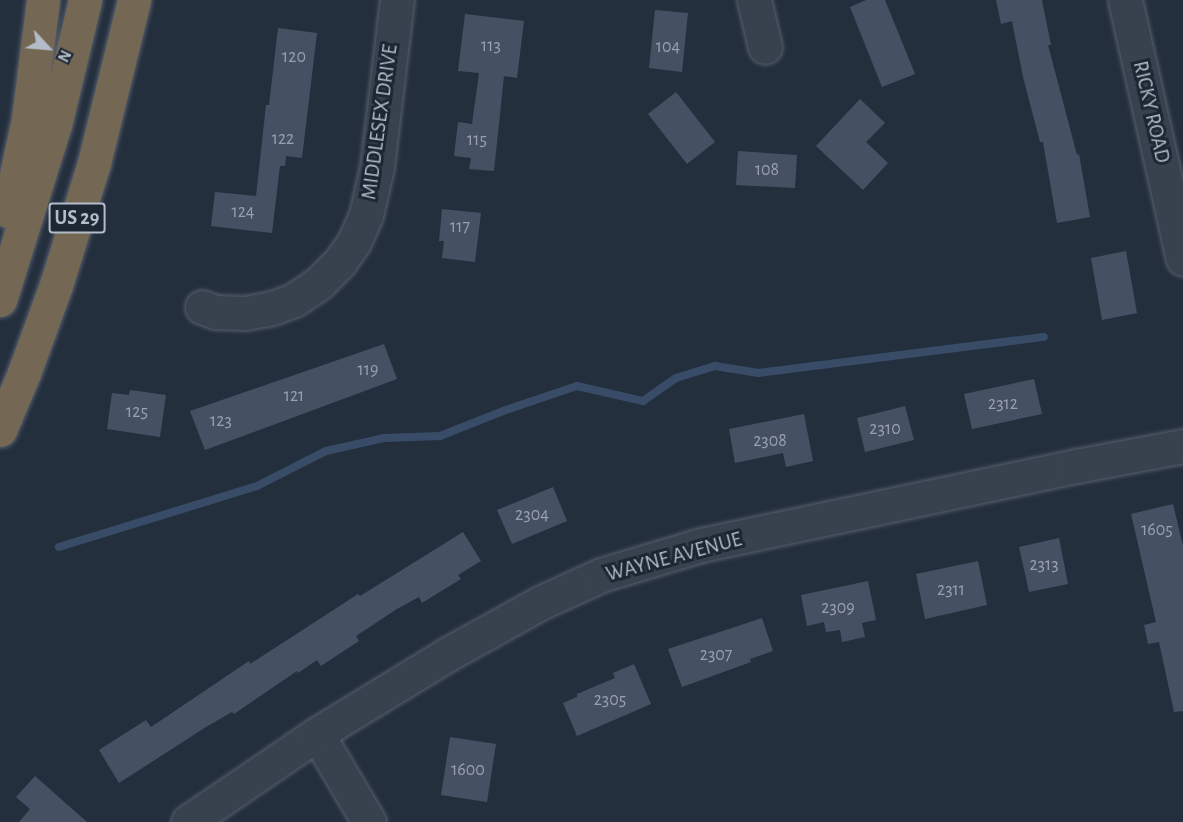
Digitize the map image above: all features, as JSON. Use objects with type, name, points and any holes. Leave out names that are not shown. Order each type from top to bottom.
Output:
[{"type":"highway","points":[[0,237],[12,197],[28,119],[43,0]]},
{"type":"highway","name":"US 29","points":[[0,300],[55,125],[85,0]]},
{"type":"highway","name":"US 29","points":[[0,430],[24,373],[78,215],[123,52],[134,0]]},
{"type":"street","name":"MIDDLESEX DRIVE","points":[[202,307],[216,312],[244,313],[272,308],[294,300],[319,283],[340,262],[354,242],[366,215],[377,167],[397,0]]},
{"type":"street","points":[[754,0],[765,47]]},
{"type":"street","name":"RICKY ROAD","points":[[1125,0],[1183,259]]},
{"type":"street","name":"WAYNE AVENUE","points":[[188,822],[317,734],[447,654],[542,602],[602,575],[651,558],[701,545],[1076,466],[1183,447]]},
{"type":"street","points":[[317,734],[369,822]]},
{"type":"building","points":[[866,0],[885,0],[915,74],[882,87],[850,7]]},
{"type":"building","points":[[996,0],[1042,0],[1051,45],[1048,45],[1077,155],[1079,154],[1090,217],[1057,223],[1043,142],[1040,142],[1023,77],[1012,21],[1001,24]]},
{"type":"building","points":[[655,10],[688,13],[682,72],[649,68]]},
{"type":"building","points":[[465,14],[524,21],[517,78],[504,76],[494,171],[469,169],[471,158],[454,156],[458,122],[472,124],[479,73],[458,71]]},
{"type":"building","points":[[278,28],[317,33],[302,158],[286,156],[285,166],[280,166],[272,233],[211,226],[215,192],[256,196],[266,105],[269,105]]},
{"type":"building","points":[[676,92],[715,142],[687,164],[648,114]]},
{"type":"building","points":[[860,99],[885,123],[866,142],[888,163],[863,190],[816,146]]},
{"type":"building","points":[[738,151],[797,155],[795,188],[736,185]]},
{"type":"building","points":[[442,209],[481,213],[475,262],[442,258],[444,241],[439,241]]},
{"type":"building","points":[[1126,251],[1137,313],[1102,320],[1091,258]]},
{"type":"building","points":[[384,344],[397,379],[205,450],[190,411]]},
{"type":"building","points":[[1034,379],[1042,414],[972,429],[964,394]]},
{"type":"building","points":[[130,390],[166,395],[160,437],[107,429],[112,393],[129,395]]},
{"type":"building","points":[[905,406],[914,440],[865,452],[857,418]]},
{"type":"building","points":[[804,414],[813,461],[786,467],[783,453],[735,463],[729,429]]},
{"type":"building","points":[[553,487],[567,521],[512,544],[497,510]]},
{"type":"building","points":[[1173,504],[1183,546],[1183,711],[1174,712],[1159,642],[1148,644],[1144,625],[1156,622],[1131,514]]},
{"type":"building","points":[[463,532],[481,561],[458,575],[461,579],[422,603],[419,597],[397,609],[356,636],[359,641],[321,666],[317,660],[298,673],[297,671],[234,714],[232,712],[206,727],[119,783],[99,750],[146,720],[151,727],[249,661],[250,664],[358,594],[360,596]]},
{"type":"building","points":[[1059,538],[1068,584],[1029,592],[1019,547]]},
{"type":"building","points":[[978,561],[987,605],[925,619],[916,574]]},
{"type":"building","points":[[868,581],[876,620],[862,623],[865,637],[842,642],[840,630],[826,632],[824,622],[807,626],[801,595]]},
{"type":"building","points":[[762,618],[773,651],[750,659],[751,662],[682,687],[668,649]]},
{"type":"building","points":[[634,664],[651,704],[577,736],[563,703],[577,697],[577,694],[615,678],[613,673]]},
{"type":"building","points":[[450,737],[496,744],[487,802],[441,795]]},
{"type":"building","points":[[35,776],[87,822],[19,822],[30,809],[16,797]]},
{"type":"waterway","points":[[59,547],[257,486],[326,451],[384,438],[440,436],[503,411],[577,386],[643,401],[676,378],[715,366],[758,373],[1044,337]]}]
